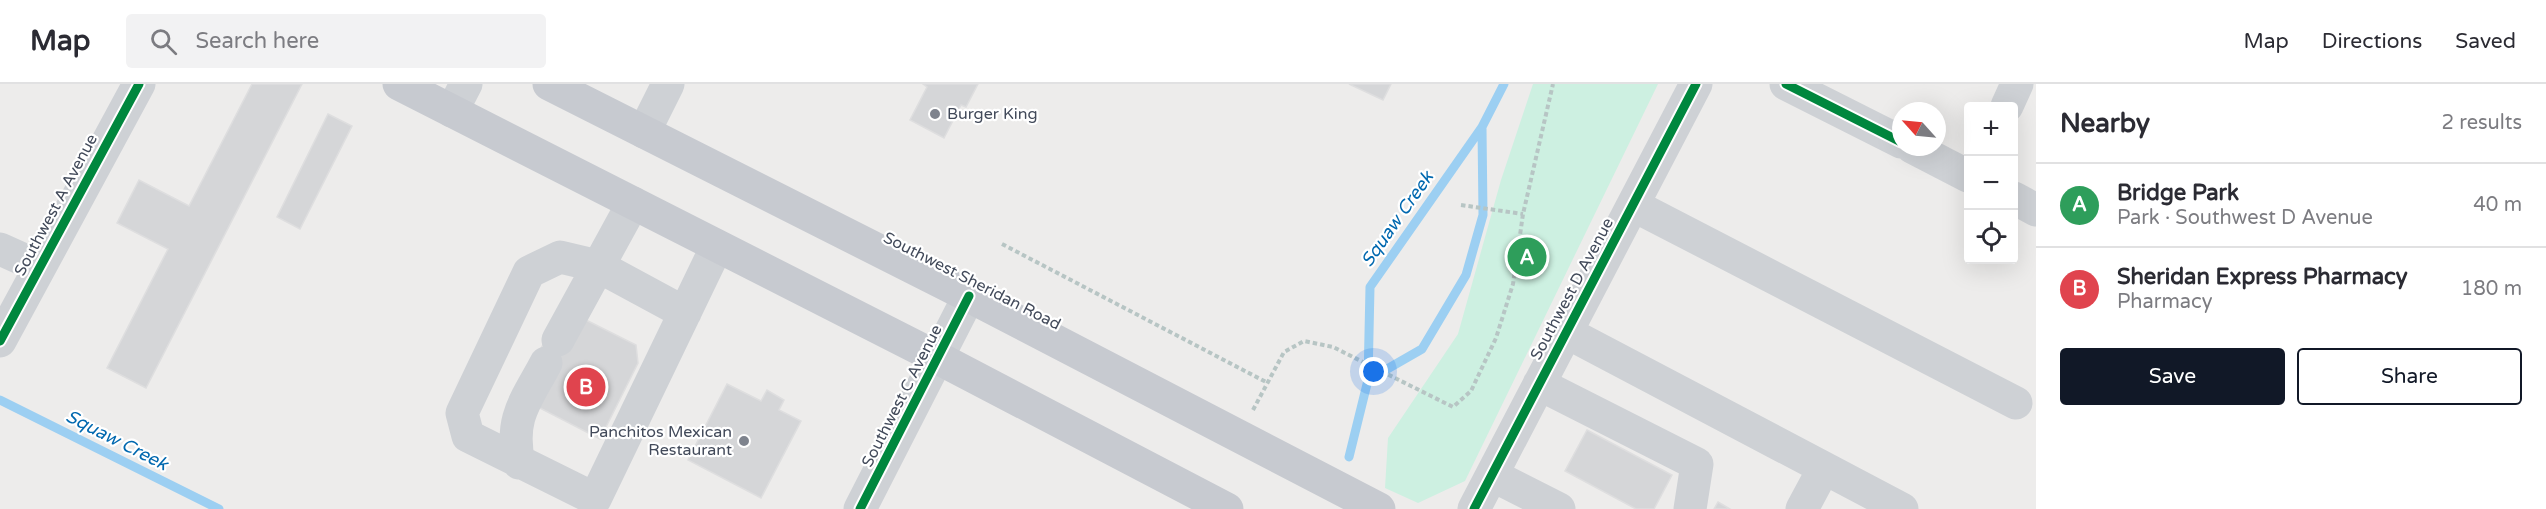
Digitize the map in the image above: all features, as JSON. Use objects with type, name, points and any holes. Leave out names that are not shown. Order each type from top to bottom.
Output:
[{"type":"main road","points":[[399,84],[459,98],[633,203],[938,358],[1227,509]]},
{"type":"main road","name":"Southwest Sheridan Road","points":[[549,84],[969,296],[1379,509]]},
{"type":"street","name":"Southwest A Avenue","points":[[0,341],[138,84]]},
{"type":"street","points":[[644,132],[668,84]]},
{"type":"street","name":"Southwest D Avenue","points":[[1474,509],[1696,84]]},
{"type":"street","points":[[1786,84],[1892,137]]},
{"type":"street","points":[[2009,102],[2017,84]]},
{"type":"street","points":[[1929,156],[1964,174]]},
{"type":"street","points":[[2018,201],[2036,210]]},
{"type":"street","points":[[519,463],[514,442],[516,420],[633,203]]},
{"type":"street","points":[[1633,205],[2016,403]]},
{"type":"street","points":[[685,313],[598,266],[560,257],[529,272],[462,413],[468,436],[595,499],[685,313],[717,246]]},
{"type":"street","points":[[0,249],[40,267]]},
{"type":"street","name":"Southwest C Avenue","points":[[860,509],[969,296]]},
{"type":"street","points":[[1566,332],[1902,509]]},
{"type":"street","points":[[1539,384],[1697,464],[1690,509]]},
{"type":"street","points":[[1802,509],[1824,468]]},
{"type":"street","points":[[1492,475],[1558,509]]},
{"type":"path","points":[[1240,437],[1266,382],[1284,352],[1304,341],[1333,347],[1453,407],[1471,391],[1496,338],[1513,284],[1523,214],[1553,84]]},
{"type":"path","points":[[1461,205],[1523,214]]},
{"type":"path","points":[[1002,244],[1266,382]]},
{"type":"green space","points":[[1533,84],[1658,84],[1465,481],[1418,503],[1385,488],[1388,438],[1458,334],[1501,180]]},
{"type":"building","points":[[252,84],[302,84],[146,388],[107,368],[168,249],[117,223],[139,180],[189,206]]},
{"type":"building","name":"Burger King","points":[[923,84],[978,84],[966,107],[961,105],[944,138],[910,120],[927,87]]},
{"type":"building","points":[[1349,84],[1391,84],[1383,100]]},
{"type":"building","points":[[328,114],[352,126],[300,229],[277,217]]},
{"type":"building","points":[[580,317],[636,345],[638,363],[600,439],[536,406],[536,358],[548,335]]},
{"type":"building","name":"Panchitos Mexican Restaurant","points":[[727,384],[761,401],[767,390],[784,400],[779,410],[801,421],[761,498],[688,460]]},
{"type":"building","points":[[1587,430],[1672,475],[1654,509],[1636,509],[1565,471]]},
{"type":"building","points":[[1718,502],[1730,509],[1714,509]]},
{"type":"waterway","name":"Squaw Creek","points":[[1349,457],[1368,380],[1370,287],[1482,127],[1504,84]]},
{"type":"waterway","points":[[1368,380],[1422,349],[1466,275],[1483,215],[1482,128]]},
{"type":"waterway","name":"Squaw Creek","points":[[0,400],[219,509]]},
{"type":"cycle path","points":[[0,341],[139,84]]},
{"type":"cycle path","points":[[1474,509],[1696,84]]},
{"type":"cycle path","points":[[1786,84],[1892,137]]},
{"type":"cycle path","points":[[860,509],[969,296]]},
{"type":"place","name":"Burger King","points":[[935,114]]},
{"type":"place","name":"Bridge Park","points":[[1527,257]]},
{"type":"place","name":"Sheridan Express Pharmacy","points":[[586,387]]},
{"type":"place","name":"Panchitos Mexican Restaurant","points":[[744,441]]}]
